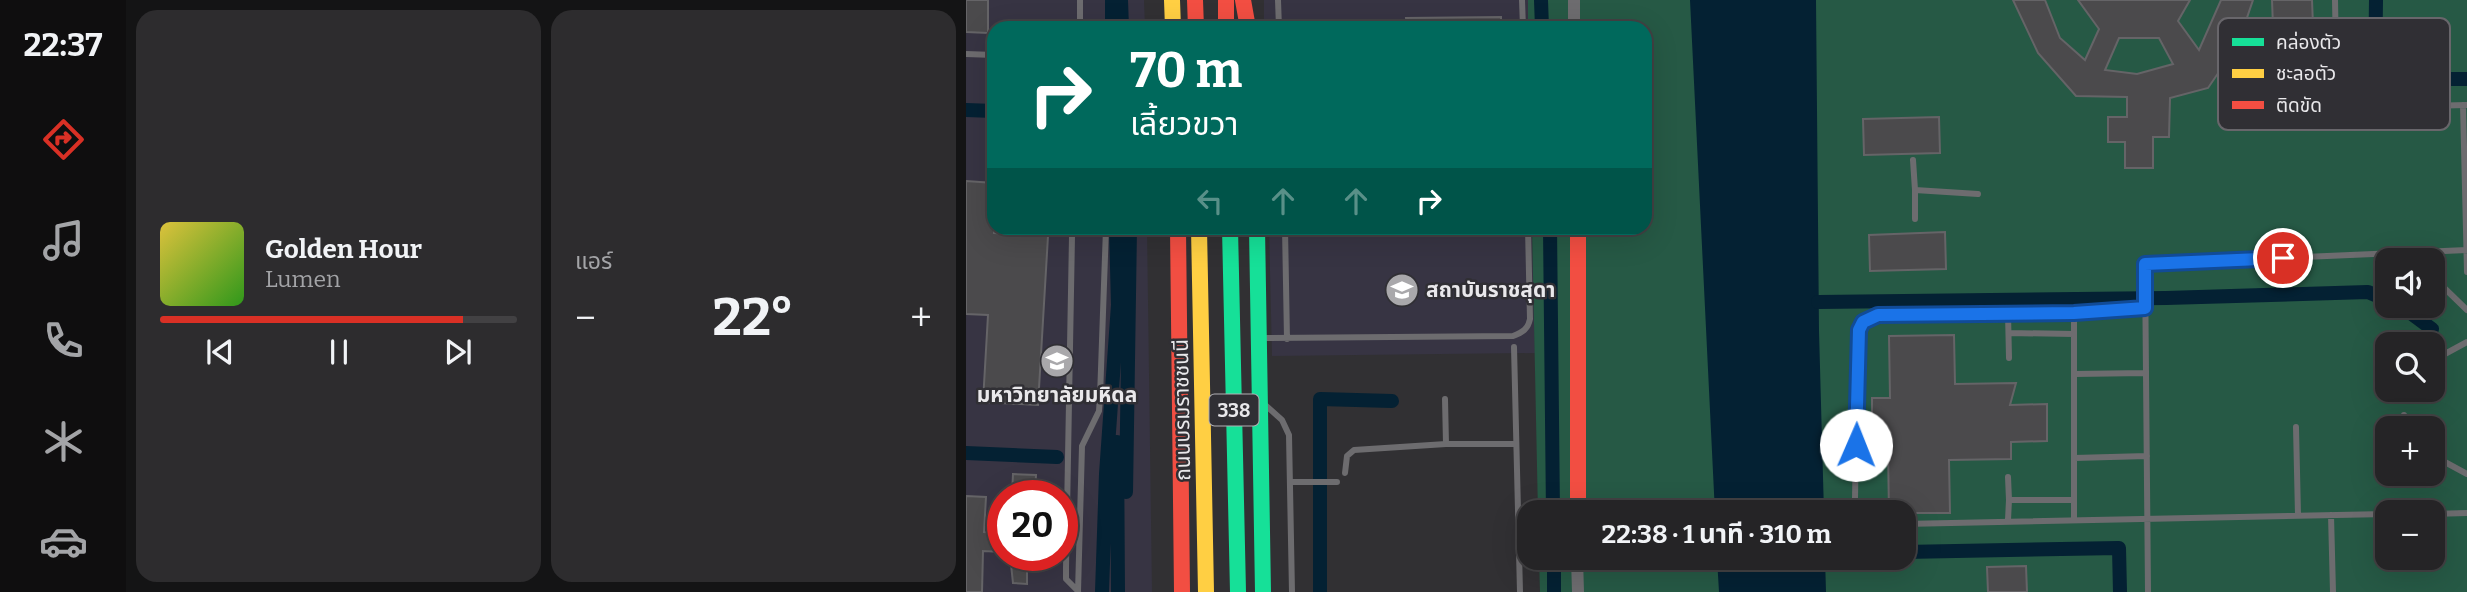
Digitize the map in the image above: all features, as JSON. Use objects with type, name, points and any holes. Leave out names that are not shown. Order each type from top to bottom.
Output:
[{"type":"main road","points":[[1172,0],[1173,21]]},
{"type":"main road","points":[[1195,0],[1196,21]]},
{"type":"main road","points":[[1226,0],[1226,21]]},
{"type":"main road","points":[[1242,0],[1249,21]]},
{"type":"main road","points":[[1251,21],[1252,0]]},
{"type":"main road","name":"338","points":[[1178,235],[1182,592]]},
{"type":"main road","name":"ถนนบรมราชชนนี","points":[[1199,235],[1206,592]]},
{"type":"main road","name":"338","points":[[1230,235],[1238,592]]},
{"type":"main road","name":"338","points":[[1257,235],[1263,592]]},
{"type":"main road","points":[[1578,235],[1578,500]]},
{"type":"street","points":[[1574,0],[1574,21]]},
{"type":"street","points":[[1577,570],[1578,592]]},
{"type":"lane","points":[[1080,0],[1080,21]]},
{"type":"lane","points":[[1278,0],[1279,21]]},
{"type":"lane","points":[[1522,0],[1523,21]]},
{"type":"lane","points":[[2335,0],[2335,18]]},
{"type":"lane","points":[[966,54],[987,55]]},
{"type":"lane","points":[[2465,105],[2467,272]]},
{"type":"lane","points":[[1913,160],[1915,219]]},
{"type":"lane","points":[[1915,190],[1978,194]]},
{"type":"lane","points":[[1078,591],[1082,446],[1099,411],[1106,235]]},
{"type":"lane","points":[[1285,235],[1287,339]]},
{"type":"lane","points":[[1259,338],[1513,336],[1529,326],[1528,235]]},
{"type":"lane","points":[[1066,480],[1072,236]]},
{"type":"lane","points":[[2445,251],[2466,250]]},
{"type":"lane","points":[[2148,592],[2145,264],[2375,254]]},
{"type":"lane","points":[[2445,289],[2467,310]]},
{"type":"lane","points":[[1856,500],[1858,338],[1863,322],[1878,315],[2074,313],[2145,308]]},
{"type":"lane","points":[[2008,313],[2009,358]]},
{"type":"lane","points":[[2074,313],[2074,520]]},
{"type":"lane","points":[[2008,333],[2074,334]]},
{"type":"lane","points":[[2445,354],[2467,342]]},
{"type":"lane","points":[[1514,347],[1520,592]]},
{"type":"lane","points":[[2074,374],[2146,373]]},
{"type":"lane","points":[[1445,399],[1446,444]]},
{"type":"lane","points":[[1260,400],[1282,420],[1289,435],[1292,592]]},
{"type":"lane","points":[[2296,427],[2298,515]]},
{"type":"lane","points":[[1345,473],[1347,456],[1354,450],[1446,444],[1517,444]]},
{"type":"lane","points":[[2074,458],[2147,456]]},
{"type":"lane","points":[[2445,462],[2467,474]]},
{"type":"lane","points":[[2008,477],[2008,520]]},
{"type":"lane","points":[[1291,482],[1334,482]]},
{"type":"lane","points":[[2009,500],[2074,500]]},
{"type":"lane","points":[[2445,514],[2467,513]]},
{"type":"lane","points":[[1916,524],[2375,514]]},
{"type":"lane","points":[[2331,515],[2333,592]]},
{"type":"lane","points":[[1065,571],[1066,579],[1078,591]]},
{"type":"shaded area","name":"มหาวิทยาลัยมหิดล","points":[[966,0],[1144,0],[1145,21],[987,21],[987,235],[1147,235],[1152,592],[966,592]]},
{"type":"shaded area","points":[[1264,0],[1528,0],[1528,21],[1264,21]]},
{"type":"shaded area","name":"สถาบันราชสุดา","points":[[1269,235],[1532,235],[1535,353],[1272,356]]},
{"type":"green space","points":[[1528,0],[2467,0],[2467,592],[1540,592],[1539,570],[1916,570],[1916,500],[1538,500],[1532,235],[1652,235],[1652,21],[1528,21]]},
{"type":"water","points":[[1690,0],[1816,0],[1824,500],[1714,500]]},
{"type":"water","points":[[1718,570],[1825,570],[1826,592],[1719,592]]},
{"type":"building","points":[[966,0],[988,0],[987,33],[966,32]]},
{"type":"building","points":[[2013,0],[2045,0],[2060,38],[2085,60],[2099,29],[2078,0],[2190,0],[2178,21],[2199,50],[2221,0],[2253,0],[2247,18],[2218,18],[2218,73],[2208,88],[2170,98],[2169,137],[2153,137],[2153,168],[2125,168],[2125,142],[2108,142],[2108,117],[2127,117],[2127,97],[2076,96],[2038,53]],"holes":[[[2119,38],[2159,38],[2173,64],[2137,74],[2105,70]]]},
{"type":"building","points":[[2272,0],[2312,0],[2313,18],[2273,18]]},
{"type":"building","points":[[1501,17],[1501,21],[1406,21],[1406,18]]},
{"type":"building","points":[[1939,117],[1940,153],[1864,155],[1863,119]]},
{"type":"building","points":[[966,181],[987,182],[987,235],[1048,236],[1038,405],[983,402],[988,315],[966,314]]},
{"type":"building","points":[[1945,232],[1946,269],[1870,271],[1869,235]]},
{"type":"building","points":[[1954,335],[1955,384],[2016,383],[2010,405],[2047,404],[2047,441],[2011,442],[2011,459],[1949,460],[1950,513],[1916,513],[1916,500],[1889,500],[1888,450],[1872,451],[1872,398],[1890,398],[1889,336]]},
{"type":"building","points":[[1013,474],[1036,475],[1036,480],[1013,480]]},
{"type":"building","points":[[966,496],[986,497],[984,532],[987,532],[987,551],[983,551],[982,592],[966,592]]},
{"type":"building","points":[[2026,566],[2027,592],[1988,592],[1987,567]]},
{"type":"building","points":[[1012,571],[1027,571],[1027,584],[1013,583]]},
{"type":"waterway","points":[[1112,0],[1112,21]]},
{"type":"waterway","points":[[1121,0],[1122,21]]},
{"type":"waterway","points":[[1541,0],[1542,21]]},
{"type":"waterway","points":[[2376,0],[2376,18]]},
{"type":"waterway","points":[[2450,79],[2467,79]]},
{"type":"waterway","points":[[966,110],[987,111]]},
{"type":"waterway","points":[[1102,592],[1106,474],[1118,305],[1116,235]]},
{"type":"waterway","points":[[1126,492],[1130,235]]},
{"type":"waterway","points":[[1550,235],[1553,500]]},
{"type":"waterway","points":[[1818,302],[2166,298],[2368,292],[2375,295]]},
{"type":"waterway","points":[[2417,318],[2432,329]]},
{"type":"waterway","points":[[1320,592],[1320,399],[1392,401]]},
{"type":"waterway","points":[[1117,442],[1118,592]]},
{"type":"waterway","points":[[966,453],[1057,457]]},
{"type":"waterway","points":[[1916,552],[2119,548],[2120,592]]},
{"type":"waterway","points":[[1554,570],[1554,592]]},
{"type":"traffic: fast","points":[[1230,235],[1238,592]]},
{"type":"traffic: fast","points":[[1257,235],[1263,592]]},
{"type":"traffic: slow","points":[[1172,0],[1173,21]]},
{"type":"traffic: slow","points":[[1199,235],[1206,592]]},
{"type":"traffic: jam","points":[[1195,0],[1196,21]]},
{"type":"traffic: jam","points":[[1226,0],[1226,21]]},
{"type":"traffic: jam","points":[[1243,0],[1247,21]]},
{"type":"traffic: jam","points":[[1178,235],[1182,592]]},
{"type":"traffic: jam","points":[[1578,235],[1578,500]]},
{"type":"place","name":"สถาบันราชสุดา","points":[[1402,290]]},
{"type":"place","name":"มหาวิทยาลัยมหิดล","points":[[1057,361]]},
{"type":"route","points":[[1856,445],[1858,338],[1863,322],[1870,318],[1878,315],[2074,313],[2145,308],[2145,264],[2283,258]]}]
